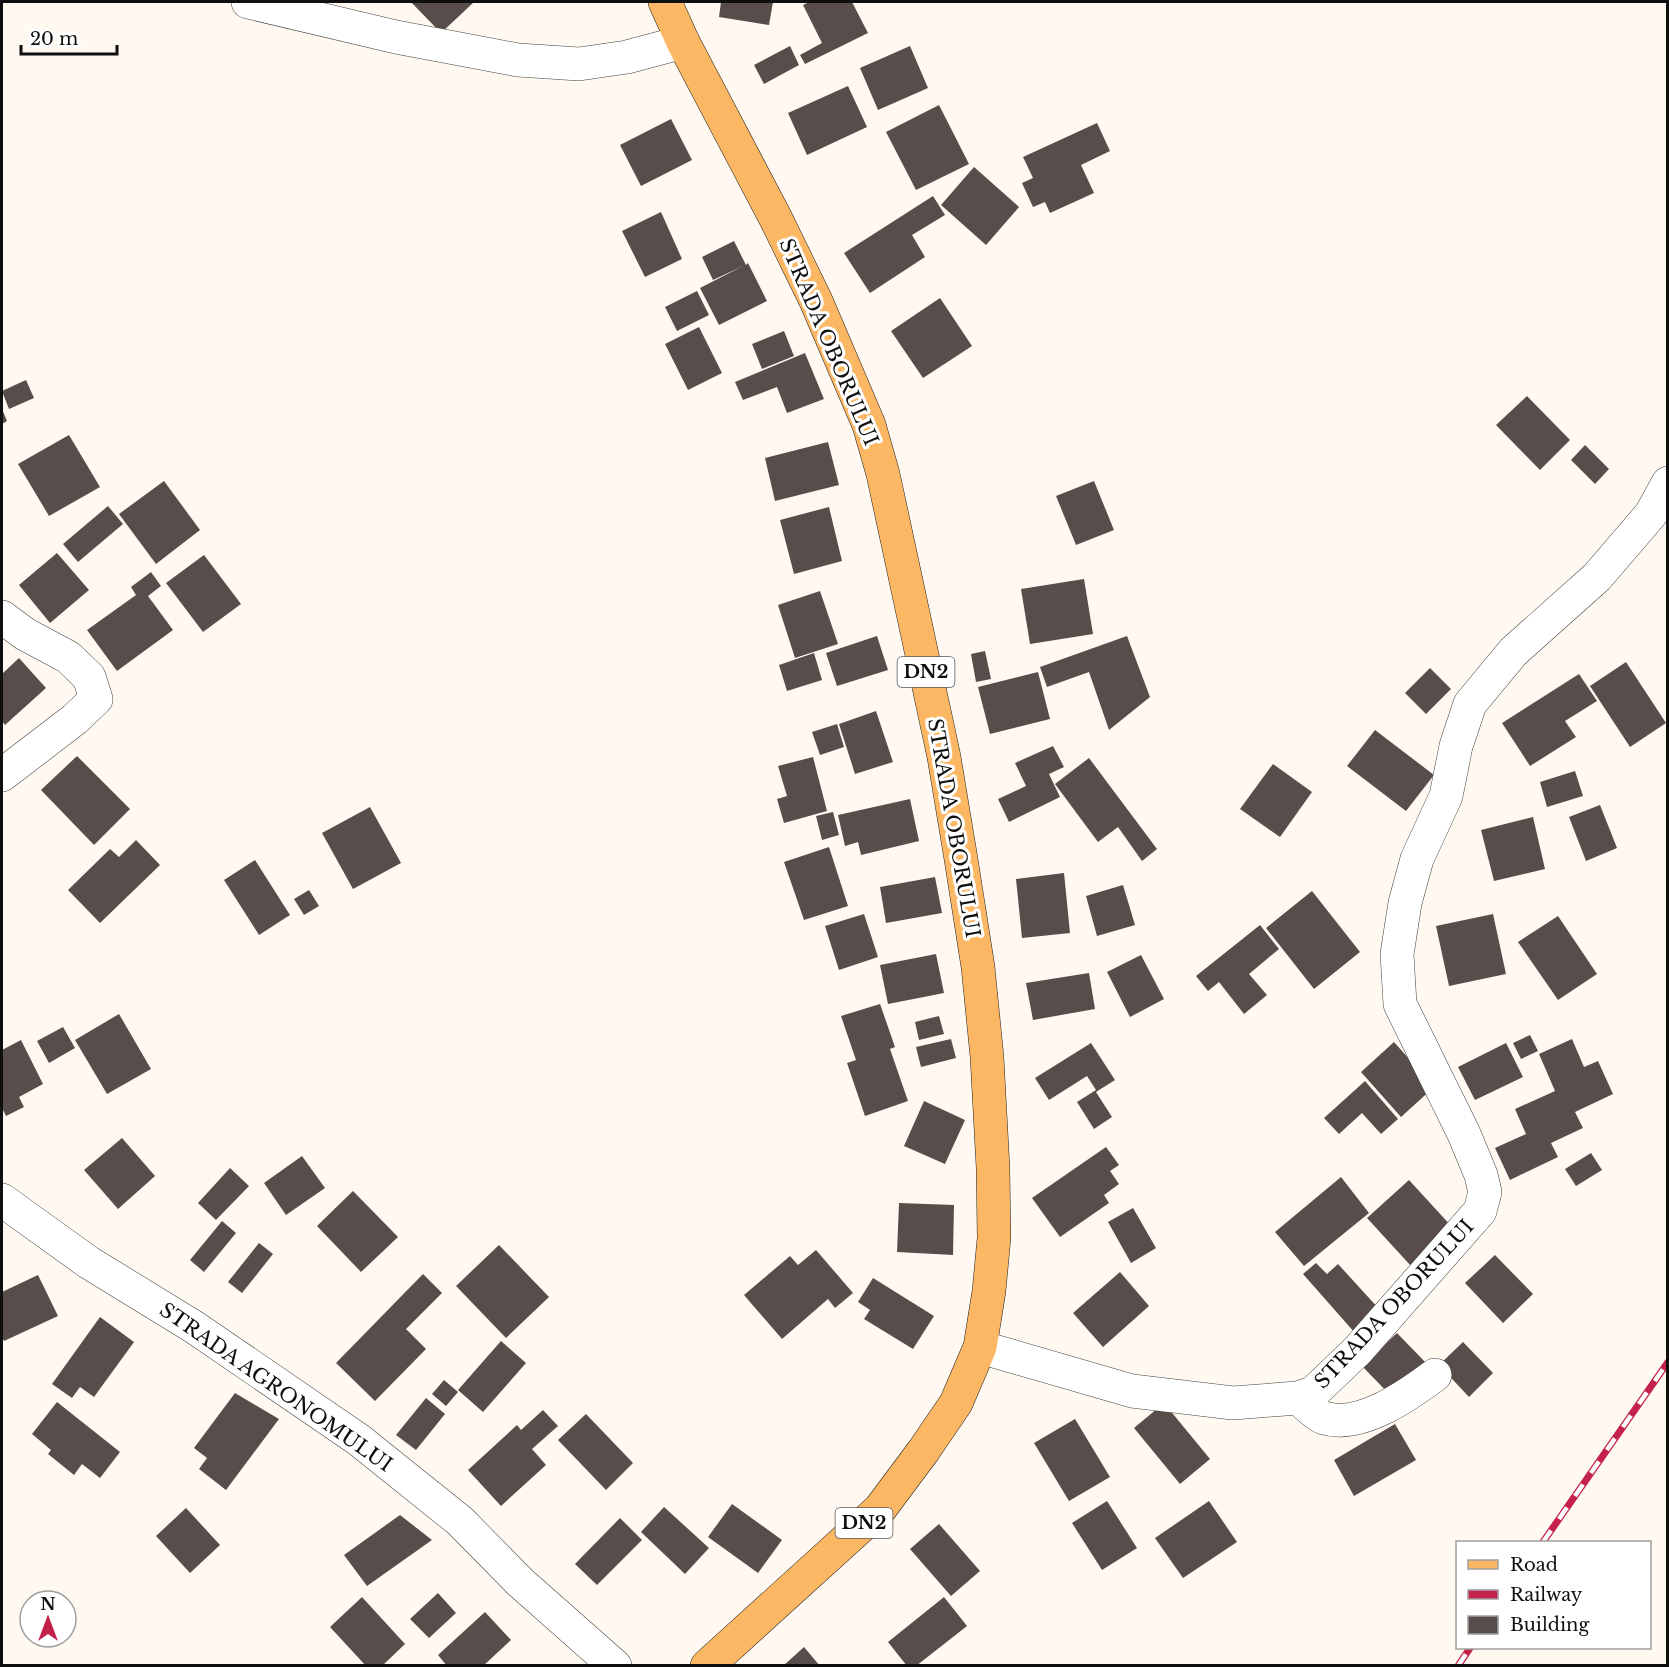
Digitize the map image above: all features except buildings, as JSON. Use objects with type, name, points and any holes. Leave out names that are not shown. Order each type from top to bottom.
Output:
[{"type":"main road","name":"STRADA OBORULUI","points":[[665,2],[683,42],[771,208],[816,301],[869,425],[883,474],[944,757],[978,967],[987,1057],[993,1168],[994,1238],[989,1291],[980,1347],[956,1403],[880,1509],[706,1665]]},
{"type":"street","points":[[248,2],[396,37],[518,60],[579,64],[627,57],[683,42]]},
{"type":"street","name":"STRADA OBORULUI","points":[[980,1347],[1132,1391],[1233,1403],[1298,1398],[1313,1393],[1357,1351],[1480,1211],[1485,1192],[1481,1175],[1464,1134],[1400,1004],[1397,954],[1405,903],[1417,859],[1446,796],[1456,746],[1470,704],[1513,652],[1597,577],[1651,514],[1668,483]]},
{"type":"street","points":[[2,617],[25,634],[68,657],[89,677],[96,699],[75,719],[2,775]]},
{"type":"street","name":"STRADA AGRONOMULUI","points":[[2,1200],[88,1262],[194,1327],[359,1440],[460,1521],[520,1582],[615,1665]]},
{"type":"street","name":"STRADA OBORULUI","points":[[1298,1398],[1323,1417],[1346,1421],[1389,1406],[1435,1376]]},
{"type":"railway","points":[[1544,1541],[1668,1362]]},
{"type":"railway","points":[[1458,1666],[1469,1649]]}]
